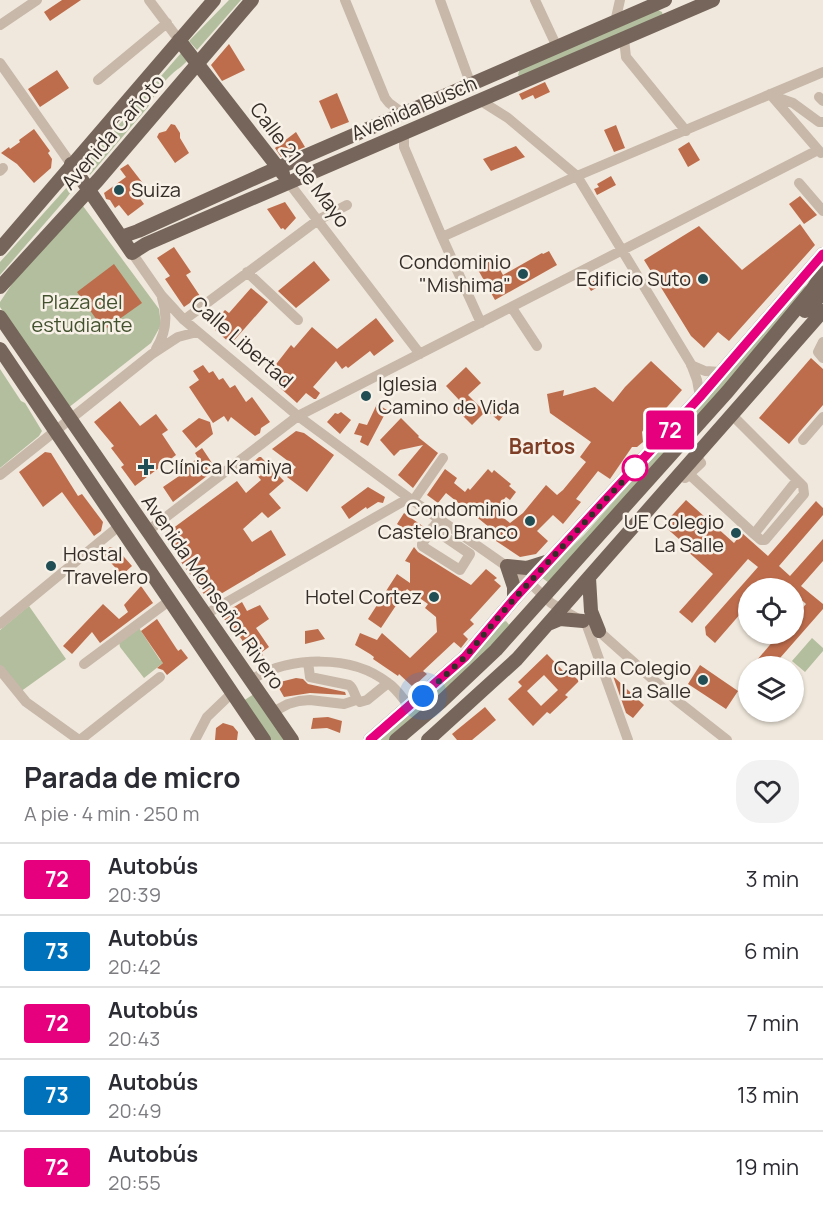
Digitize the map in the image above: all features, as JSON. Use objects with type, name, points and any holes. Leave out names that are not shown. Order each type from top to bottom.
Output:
[{"type":"main road","name":"Avenida Cañoto","points":[[0,249],[214,0]]},
{"type":"main road","name":"Avenida Cañoto","points":[[0,287],[89,189],[252,0]]},
{"type":"main road","name":"Avenida Busch","points":[[132,253],[146,244],[671,18],[684,5],[713,0]]},
{"type":"main road","name":"Avenida Busch","points":[[121,237],[663,1]]},
{"type":"main road","points":[[663,1],[670,8],[671,18]]},
{"type":"main road","name":"Calle 21 de Mayo","points":[[179,40],[289,183]]},
{"type":"main road","points":[[515,66],[513,78],[521,83]]},
{"type":"main road","points":[[493,76],[503,80],[504,91]]},
{"type":"main road","points":[[471,85],[472,95],[480,101]]},
{"type":"main road","points":[[452,93],[461,96],[463,100],[461,109]]},
{"type":"main road","name":"Calle Libertad","points":[[71,164],[132,253]]},
{"type":"main road","points":[[264,174],[274,179],[272,190]]},
{"type":"main road","points":[[138,231],[139,238],[146,244]]},
{"type":"main road","points":[[370,740],[465,657],[529,582],[700,397],[823,254]]},
{"type":"main road","points":[[428,740],[487,688],[547,625],[555,600],[812,290],[823,273]]},
{"type":"main road","points":[[410,740],[488,671],[555,600],[734,396],[813,301],[823,293]]},
{"type":"main road","points":[[396,740],[476,670],[518,626],[589,578],[685,475],[696,456],[823,311]]},
{"type":"main road","name":"Avenida Monseñor Rivero","points":[[0,317],[292,740]]},
{"type":"main road","name":"Avenida Monseñor Rivero","points":[[0,349],[264,740]]},
{"type":"main road","points":[[67,448],[68,442],[73,438],[82,438]]},
{"type":"main road","points":[[514,599],[514,586],[507,566],[527,568],[550,560]]},
{"type":"main road","points":[[589,578],[591,611],[599,631]]},
{"type":"main road","points":[[502,613],[518,626]]},
{"type":"main road","points":[[547,625],[560,620],[585,622]]},
{"type":"main road","points":[[215,668],[227,672],[232,671],[236,667],[236,658]]},
{"type":"street","points":[[0,25],[37,0]]},
{"type":"street","name":"Calle 21 de Mayo","points":[[149,0],[179,40]]},
{"type":"street","points":[[345,0],[385,98],[388,103],[404,114]]},
{"type":"street","points":[[440,0],[471,85]]},
{"type":"street","points":[[535,0],[557,48]]},
{"type":"street","points":[[615,22],[620,0]]},
{"type":"street","points":[[98,80],[167,23]]},
{"type":"street","points":[[624,39],[626,57],[686,131]]},
{"type":"street","name":"Calle Libertad","points":[[0,63],[71,164]]},
{"type":"street","points":[[442,237],[577,176],[823,72]]},
{"type":"street","points":[[504,91],[500,102],[508,118]]},
{"type":"street","points":[[770,94],[793,103],[819,122],[823,122]]},
{"type":"street","points":[[149,530],[298,416],[622,250],[821,152],[770,94]]},
{"type":"street","points":[[480,101],[508,118],[577,176],[691,364],[700,397]]},
{"type":"street","points":[[404,134],[404,147],[481,323]]},
{"type":"street","name":"Calle 21 de Mayo","points":[[289,183],[420,354]]},
{"type":"street","points":[[799,183],[823,211]]},
{"type":"street","points":[[184,320],[318,220],[347,205]]},
{"type":"street","name":"Calle Libertad","points":[[132,253],[162,296],[184,320],[298,416],[411,499],[436,524],[507,566],[555,600]]},
{"type":"street","points":[[247,272],[298,320]]},
{"type":"street","points":[[152,354],[161,340],[165,323],[165,306],[162,296]]},
{"type":"street","points":[[512,308],[537,346]]},
{"type":"street","points":[[0,475],[152,354],[178,337],[197,332]]},
{"type":"street","points":[[823,342],[818,352],[823,358]]},
{"type":"street","points":[[691,364],[705,371],[720,372]]},
{"type":"street","points":[[685,475],[761,540],[765,540],[804,494],[803,486],[732,415]]},
{"type":"street","points":[[803,440],[823,417]]},
{"type":"street","points":[[206,614],[411,499],[443,458]]},
{"type":"street","points":[[436,524],[454,543],[471,555],[460,570],[422,546],[436,524]]},
{"type":"street","points":[[0,624],[119,526]]},
{"type":"street","points":[[442,560],[454,543]]},
{"type":"street","points":[[555,600],[599,631]]},
{"type":"street","points":[[555,600],[599,631],[676,700],[725,740]]},
{"type":"street","points":[[84,664],[169,601]]},
{"type":"street","points":[[585,622],[628,740]]},
{"type":"street","points":[[251,680],[281,666],[308,662],[340,664],[371,672],[388,683],[410,707]]},
{"type":"street","points":[[308,662],[310,677],[349,684],[356,700]]},
{"type":"street","points":[[0,670],[26,702],[80,740],[160,677]]},
{"type":"street","points":[[273,712],[288,704],[305,700],[344,704],[356,700],[360,702],[367,700],[388,683]]},
{"type":"street","points":[[195,740],[207,717],[232,693]]},
{"type":"green space","points":[[229,0],[241,0],[197,50],[189,41]]},
{"type":"green space","points":[[658,10],[663,16],[521,78],[518,75],[520,68]]},
{"type":"green space","points":[[181,53],[187,61],[165,81],[148,107],[90,175],[84,165]]},
{"type":"green space","points":[[68,186],[71,192],[65,200],[0,275],[0,262]]},
{"type":"green space","name":"Plaza del estudiante","points":[[80,202],[159,309],[161,325],[151,343],[68,408],[0,307],[0,302],[20,272]]},
{"type":"green space","points":[[816,277],[781,324],[549,583],[541,577],[584,535],[803,288]]},
{"type":"green space","points":[[0,369],[42,431],[0,468]]},
{"type":"green space","points":[[29,606],[66,659],[20,692],[0,667],[0,630]]},
{"type":"green space","points":[[506,621],[510,626],[480,661],[390,740],[377,740],[504,622]]},
{"type":"green space","points":[[139,628],[160,660],[177,649],[178,651],[144,678],[120,647],[119,642]]},
{"type":"green space","points":[[812,638],[823,648],[805,672],[804,656],[796,656]]},
{"type":"green space","points":[[254,694],[286,740],[270,740],[243,701]]},
{"type":"building","points":[[62,0],[81,0],[50,21],[44,12]]},
{"type":"building","points":[[229,44],[245,70],[222,81],[211,65]]},
{"type":"building","points":[[57,70],[69,88],[40,107],[28,89]]},
{"type":"building","points":[[545,82],[550,92],[535,99],[533,95],[522,100],[519,94]]},
{"type":"building","points":[[337,93],[349,122],[331,129],[319,101]]},
{"type":"building","points":[[171,124],[175,125],[180,133],[180,138],[189,153],[175,163],[157,137]]},
{"type":"building","points":[[616,125],[625,148],[614,152],[604,130]]},
{"type":"building","points":[[34,129],[50,151],[48,153],[52,159],[51,168],[34,183],[17,164],[1,153],[20,142],[19,140]]},
{"type":"building","points":[[296,132],[305,147],[281,157],[275,148]]},
{"type":"building","points":[[689,142],[700,160],[688,167],[678,149]]},
{"type":"building","points":[[516,146],[525,157],[491,171],[483,159]]},
{"type":"building","points":[[128,164],[145,186],[136,193],[144,204],[128,216],[119,205],[115,208],[110,200],[106,199],[104,193],[126,177],[120,169]]},
{"type":"building","points":[[611,176],[616,185],[597,195],[594,189],[599,187],[597,184]]},
{"type":"building","points":[[800,196],[817,215],[804,224],[789,204]]},
{"type":"building","points":[[285,202],[296,218],[285,230],[281,229],[267,209]]},
{"type":"building","name":"Edificio Suto","points":[[800,224],[815,245],[729,341],[718,332],[704,348],[691,336],[644,260],[699,226],[742,270]]},
{"type":"building","points":[[174,247],[191,272],[186,275],[200,296],[184,307],[165,279],[170,276],[157,258]]},
{"type":"building","name":"Condominio \"Mishima\"","points":[[549,251],[557,265],[495,300],[477,268],[494,259],[503,275]]},
{"type":"building","points":[[314,261],[330,280],[296,308],[278,291]]},
{"type":"building","points":[[114,264],[142,303],[104,330],[77,292]]},
{"type":"building","points":[[611,270],[614,273],[611,285],[608,281],[591,291],[587,285]]},
{"type":"building","points":[[251,288],[268,302],[231,344],[213,328],[213,323],[225,310],[229,313]]},
{"type":"building","points":[[376,318],[394,341],[374,356],[370,351],[348,368],[346,366],[342,369],[336,361],[313,387],[320,393],[316,399],[306,393],[297,403],[277,385],[280,381],[270,372],[291,345],[294,348],[312,327],[337,349]]},
{"type":"building","points":[[811,358],[823,369],[823,405],[789,444],[759,418]]},
{"type":"building","points":[[651,361],[682,390],[654,422],[650,419],[642,432],[643,442],[637,447],[632,447],[610,479],[598,471],[576,499],[581,502],[563,524],[553,515],[537,531],[548,541],[536,554],[520,557],[490,537],[495,532],[473,514],[471,517],[464,512],[466,509],[446,493],[438,503],[427,495],[445,469],[457,478],[454,483],[465,492],[468,488],[470,490],[488,469],[492,473],[494,470],[511,484],[509,486],[516,492],[510,500],[506,497],[497,507],[499,509],[496,512],[510,523],[523,513],[546,485],[557,495],[586,462],[580,457],[591,442],[550,413],[547,394],[564,390],[563,396],[595,387],[613,402]]},
{"type":"building","points":[[203,365],[209,373],[213,371],[219,380],[223,378],[230,388],[235,385],[246,402],[252,397],[270,422],[261,428],[260,433],[255,436],[231,417],[228,422],[224,416],[213,423],[189,387],[199,380],[193,371]]},
{"type":"building","points":[[466,367],[481,383],[468,395],[485,412],[472,425],[455,408],[461,402],[446,386]]},
{"type":"building","points":[[494,400],[507,411],[499,421],[486,410]]},
{"type":"building","points":[[120,401],[140,426],[156,414],[168,430],[162,434],[176,455],[135,486],[121,467],[124,465],[111,448],[114,446],[94,422]]},
{"type":"building","points":[[377,404],[387,410],[368,446],[360,442],[362,436],[354,434],[359,423],[367,425]]},
{"type":"building","points":[[341,412],[351,420],[340,434],[327,422],[335,413]]},
{"type":"building","points":[[199,418],[210,422],[213,434],[196,448],[182,431]]},
{"type":"building","points":[[401,418],[418,437],[438,453],[413,488],[398,475],[423,445],[400,450],[394,456],[380,440]]},
{"type":"building","points":[[296,431],[304,433],[334,455],[307,492],[287,477],[296,467],[272,449]]},
{"type":"building","points":[[202,448],[216,469],[173,502],[163,487],[182,474],[179,471],[198,458],[195,453]]},
{"type":"building","points":[[45,452],[51,453],[78,496],[82,494],[103,522],[101,531],[94,536],[62,492],[43,507],[19,472]]},
{"type":"building","points":[[259,457],[284,481],[269,494],[281,508],[268,518],[262,512],[243,529],[252,542],[271,530],[286,555],[214,598],[206,597],[179,559],[182,556],[171,541],[172,529],[237,481],[246,493],[261,480],[249,466]]},
{"type":"building","points":[[368,487],[385,497],[383,503],[378,502],[367,509],[366,507],[349,519],[341,507]]},
{"type":"building","points":[[686,500],[734,543],[742,533],[768,556],[816,501],[823,508],[823,515],[779,566],[790,576],[823,539],[823,561],[804,583],[804,578],[748,578],[758,567],[748,559],[692,623],[679,612],[713,574],[663,525]]},
{"type":"building","points":[[404,513],[424,527],[416,538],[397,524]]},
{"type":"building","points":[[110,547],[117,549],[132,566],[122,575],[103,554]]},
{"type":"building","points":[[414,547],[418,552],[471,585],[486,569],[497,578],[494,580],[501,586],[470,620],[474,624],[463,634],[468,639],[461,648],[454,642],[423,671],[427,674],[413,687],[399,674],[398,676],[355,645],[360,633],[377,640],[382,633],[410,658],[437,632],[436,617],[425,608],[428,604],[407,589],[381,628],[368,619],[397,574],[410,583],[410,563],[405,561]]},
{"type":"building","points":[[141,586],[153,603],[100,643],[92,632],[72,654],[63,646],[103,604],[119,619],[128,612],[124,605]]},
{"type":"building","points":[[804,588],[823,604],[823,609],[804,631],[804,606],[806,604]]},
{"type":"building","points":[[738,590],[738,617],[715,643],[706,635],[705,627]]},
{"type":"building","points":[[242,602],[247,611],[260,605],[269,619],[256,628],[269,647],[255,660],[240,637],[221,615]]},
{"type":"building","points":[[157,619],[178,651],[181,649],[188,658],[167,675],[163,670],[157,668],[163,663],[141,631]]},
{"type":"building","points":[[318,629],[325,639],[305,644],[305,631]]},
{"type":"building","points":[[771,644],[792,644],[782,656],[760,656]]},
{"type":"building","points":[[547,654],[569,677],[572,674],[579,681],[565,695],[568,697],[550,714],[547,712],[533,726],[508,699],[522,686],[518,682]],"holes":[[[544,675],[558,690],[541,706],[527,691]]]},
{"type":"building","points":[[700,665],[738,691],[726,709],[688,684]]},
{"type":"building","points":[[613,676],[644,705],[633,718],[626,713]]},
{"type":"building","points":[[296,678],[303,679],[308,684],[345,692],[346,695],[310,693],[284,697],[276,683]]},
{"type":"building","points":[[485,707],[496,720],[472,740],[457,740],[452,734]]},
{"type":"building","points":[[328,717],[342,721],[340,733],[327,728],[311,729],[313,718]]},
{"type":"building","points":[[223,723],[233,726],[238,732],[237,740],[215,740],[216,728]]},
{"type":"bus line","name":"72","points":[[370,740],[449,674],[465,657],[514,599],[700,397],[823,254]]},
{"type":"place","name":"Suiza","points":[[119,190]]},
{"type":"place","name":"Condominio \"Mishima\"","points":[[523,274]]},
{"type":"place","name":"Edificio Suto","points":[[703,279]]},
{"type":"place","name":"Iglesia Camino de Vida","points":[[366,396]]},
{"type":"place","name":"Clínica Kamiya","points":[[146,467]]},
{"type":"place","name":"Condominio Castelo Branco","points":[[530,521]]},
{"type":"place","name":"UE Colegio La Salle","points":[[736,533]]},
{"type":"place","name":"Hostal Travelero","points":[[51,566]]},
{"type":"place","name":"Hotel Cortez","points":[[434,597]]},
{"type":"place","name":"Capilla Colegio La Salle","points":[[703,680]]},
{"type":"district","name":"Bartos","points":[[542,447]]},
{"type":"route","points":[[423,696],[465,657],[514,599],[635,468]]}]
